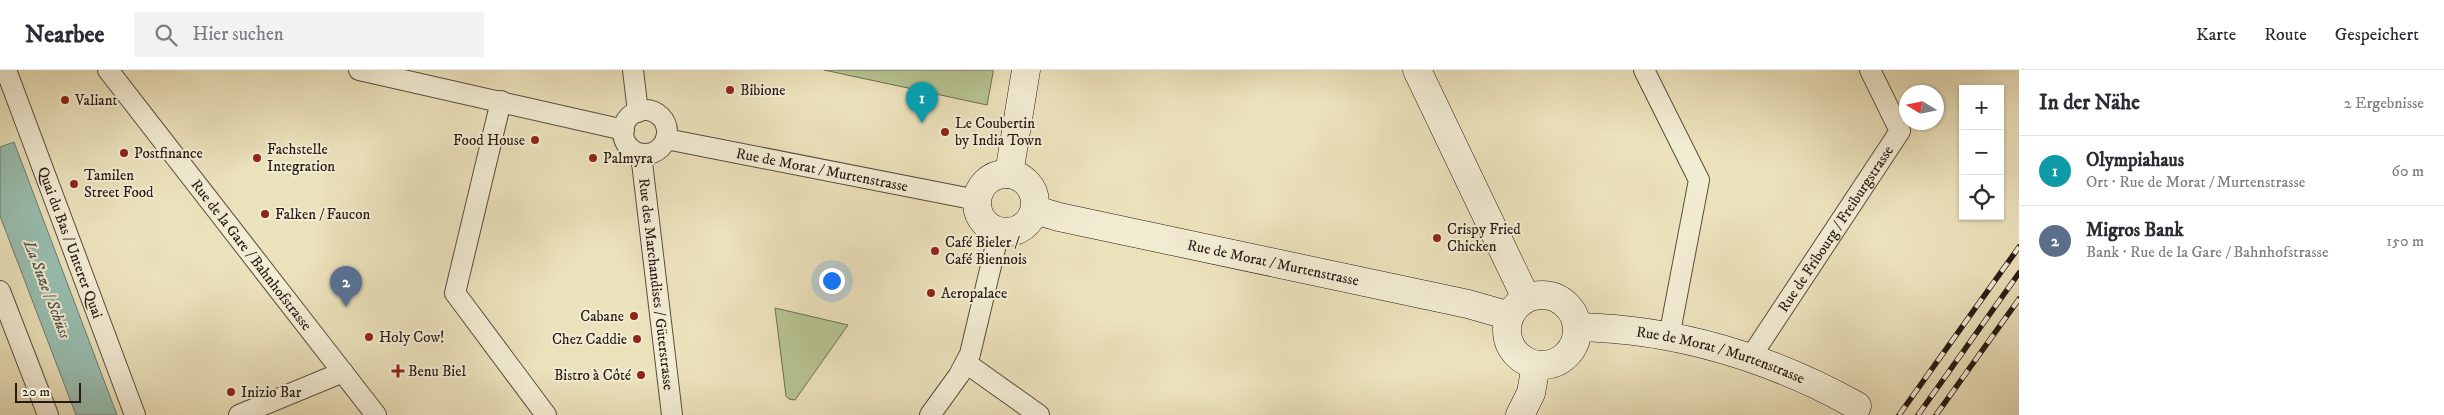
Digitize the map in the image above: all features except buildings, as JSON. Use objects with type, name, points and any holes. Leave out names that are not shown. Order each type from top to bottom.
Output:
[{"type":"main road","points":[[1009,174],[1026,70]]},
{"type":"main road","points":[[1417,70],[1513,266],[1518,307],[1507,332],[1511,347],[1522,359],[1536,365],[1553,364],[1566,356],[1575,343],[1578,327],[1572,310],[1560,298],[1543,294],[1518,307]]},
{"type":"main road","points":[[1002,174],[1009,174],[1019,176],[1033,190],[1036,200],[1035,210],[1026,226],[1018,231],[999,232],[985,224],[977,209],[977,200],[979,193],[988,180],[1002,174]]},
{"type":"main road","name":"Rue de Morat / Murtenstrasse","points":[[1035,210],[1059,217],[1477,306],[1518,307]]},
{"type":"main road","name":"Rue de Morat / Murtenstrasse","points":[[1578,327],[1625,329],[1669,337],[1750,358],[1818,384],[1856,406]]},
{"type":"main road","points":[[1520,415],[1531,393],[1536,365]]},
{"type":"street","name":"Quai du Bas / Unterer Quai","points":[[6,70],[135,415]]},
{"type":"street","name":"Rue de la Gare / Bahnhofstrasse","points":[[108,70],[376,415]]},
{"type":"street","points":[[364,70],[624,130]]},
{"type":"street","points":[[633,70],[638,112]]},
{"type":"street","points":[[1644,70],[1699,180],[1669,337]]},
{"type":"street","name":"Rue de Fribourg / Freiburgstrasse","points":[[1750,358],[1781,308],[1900,131],[1870,70]]},
{"type":"street","points":[[501,101],[455,293],[546,415]]},
{"type":"street","points":[[645,110],[658,115],[666,126],[666,139],[659,149],[647,154],[635,152],[626,142],[624,130],[629,119],[638,112],[645,110]]},
{"type":"street","name":"Rue de Morat / Murtenstrasse","points":[[666,139],[977,200]]},
{"type":"street","name":"Rue des Marchandises / Güterstrasse","points":[[641,154],[672,415]]},
{"type":"street","points":[[930,415],[966,363],[975,336],[999,232]]},
{"type":"street","points":[[0,291],[48,415]]},
{"type":"street","points":[[966,363],[1039,415]]},
{"type":"street","points":[[239,415],[343,372]]},
{"type":"green space","points":[[824,70],[993,70],[993,73],[987,105]]},
{"type":"green space","points":[[775,308],[848,325],[795,400],[789,399],[786,396]]},
{"type":"water","name":"La Suze / Schüss","points":[[14,142],[117,415],[76,415],[0,216],[0,147]]},
{"type":"railway","points":[[1899,415],[2019,247]]},
{"type":"railway","points":[[1918,415],[2019,273]]},
{"type":"railway","points":[[1936,415],[2019,299]]},
{"type":"place","name":"Bibione","points":[[730,90]]},
{"type":"place","name":"Valiant","points":[[65,100]]},
{"type":"place","name":"Olympiahaus","points":[[922,123]]},
{"type":"place","name":"Le Coubertin by India Town","points":[[945,132]]},
{"type":"place","name":"Food House","points":[[535,140]]},
{"type":"place","name":"Postfinance","points":[[124,153]]},
{"type":"place","name":"Fachstelle Integration","points":[[257,158]]},
{"type":"place","name":"Palmyra","points":[[593,158]]},
{"type":"place","name":"Tamilen Street Food","points":[[74,184]]},
{"type":"place","name":"Falken / Faucon","points":[[265,214]]},
{"type":"place","name":"Crispy Fried Chicken","points":[[1437,238]]},
{"type":"place","name":"Café Bieler / Café Biennois","points":[[935,251]]},
{"type":"place","name":"Aeropalace","points":[[931,293]]},
{"type":"place","name":"Migros Bank","points":[[346,307]]},
{"type":"place","name":"Cabane","points":[[634,316]]},
{"type":"place","name":"Holy Cow!","points":[[369,337]]},
{"type":"place","name":"Chez Caddie","points":[[637,339]]},
{"type":"place","name":"Benu Biel","points":[[398,371]]},
{"type":"place","name":"Bistro à Côté","points":[[641,375]]},
{"type":"place","name":"Inizio Bar","points":[[231,392]]}]
